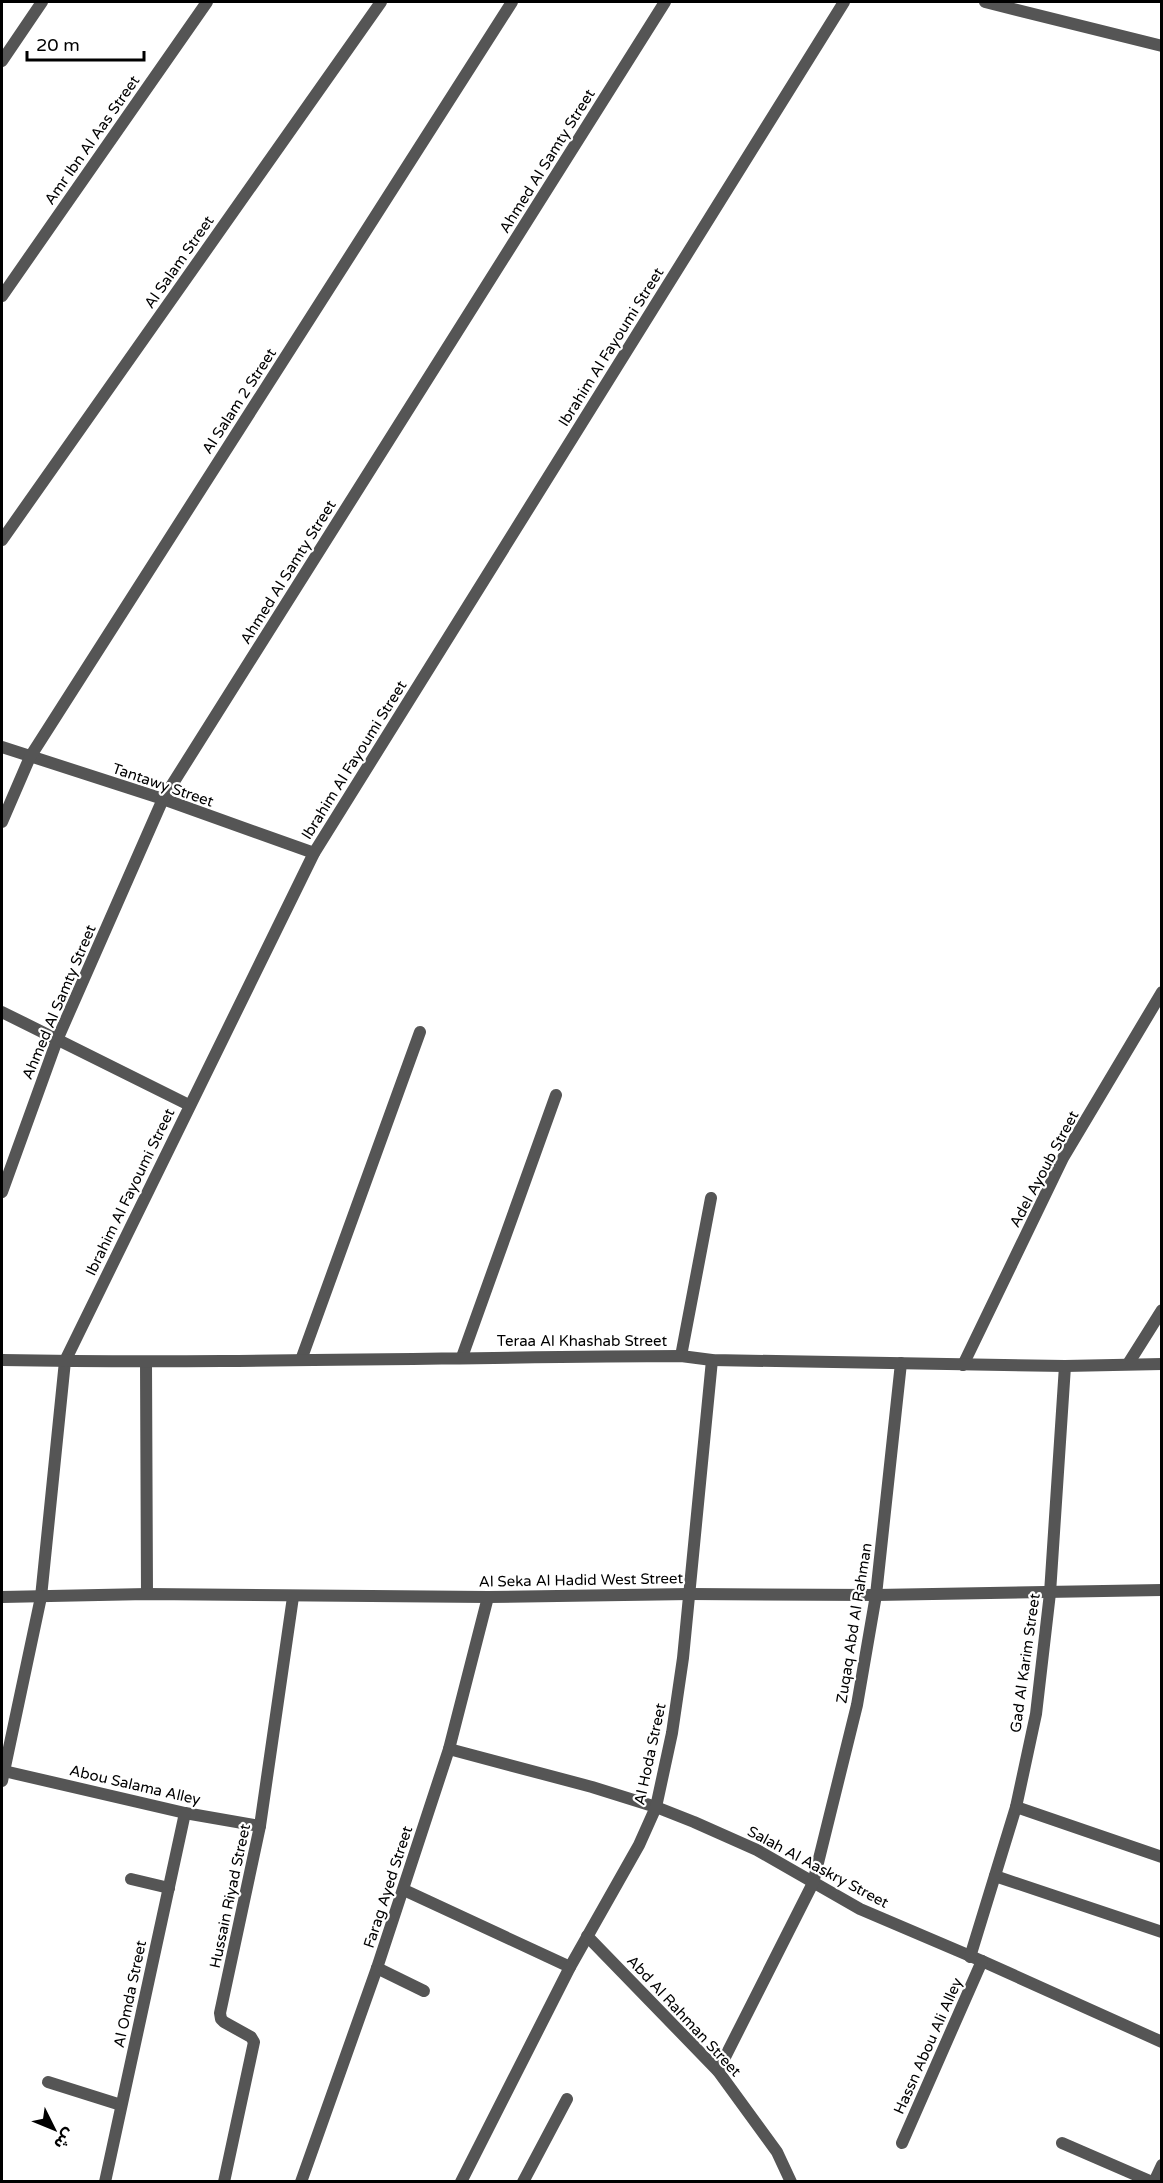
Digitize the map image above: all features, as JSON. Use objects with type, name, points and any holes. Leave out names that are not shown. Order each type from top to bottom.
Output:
[{"type":"street","points":[[2,61],[42,2]]},
{"type":"street","name":"Amr Ibn Al Aas Street","points":[[2,296],[207,2]]},
{"type":"street","name":"Al Salam Street","points":[[2,540],[381,2]]},
{"type":"street","name":"Al Salam 2 Street","points":[[2,822],[30,758],[512,2]]},
{"type":"street","name":"Ahmed Al Samty Street","points":[[2,1192],[57,1040],[163,799],[665,2]]},
{"type":"street","name":"Ibrahim Al Fayoumi Street","points":[[3,1776],[41,1597],[65,1361],[314,854],[844,2]]},
{"type":"street","points":[[991,2],[1161,46]]},
{"type":"street","name":"Tantawy Street","points":[[2,747],[30,758],[163,799],[314,854]]},
{"type":"street","name":"Adel Ayoub Street","points":[[963,1365],[1063,1158],[1161,992]]},
{"type":"street","points":[[2,1012],[189,1105]]},
{"type":"street","points":[[301,1360],[420,1032]]},
{"type":"street","points":[[462,1357],[556,1095]]},
{"type":"street","points":[[681,1356],[711,1198]]},
{"type":"street","points":[[1128,1364],[1161,1310]]},
{"type":"street","name":"Teraa Al Khashab Street","points":[[2,1360],[146,1362],[681,1356],[712,1360],[963,1365],[1161,1364]]},
{"type":"street","name":"Al Hoda Street","points":[[462,2181],[570,1967],[639,1845],[656,1807],[672,1733],[683,1658],[712,1360]]},
{"type":"street","points":[[146,1362],[147,1594]]},
{"type":"street","name":"Zuqaq Abd Al Rahman","points":[[718,2071],[813,1883],[857,1705],[876,1595],[901,1363]]},
{"type":"street","name":"Gad Al Karim Street","points":[[976,1959],[995,1876],[1016,1808],[1036,1713],[1050,1593],[1065,1366]]},
{"type":"street","name":"Al Seka Al Hadid West Street","points":[[2,1597],[147,1594],[293,1597],[876,1595],[1161,1590]]},
{"type":"street","name":"Hussain Riyad Street","points":[[224,2181],[254,2042],[251,2037],[224,2022],[220,2013],[260,1826],[293,1597]]},
{"type":"street","name":"Farag Ayed Street","points":[[301,2181],[404,1890],[449,1749],[488,1597]]},
{"type":"street","name":"Salah Al Aaskry Street","points":[[449,1749],[592,1787],[656,1807],[749,1846],[860,1909],[1161,2043]]},
{"type":"street","name":"Abou Salama Alley","points":[[3,1776],[260,1826]]},
{"type":"street","points":[[1016,1808],[1161,1857]]},
{"type":"street","name":"Al Omda Street","points":[[105,2181],[185,1813]]},
{"type":"street","points":[[995,1876],[1161,1932]]},
{"type":"street","points":[[131,1879],[169,1888]]},
{"type":"street","points":[[404,1890],[570,1967]]},
{"type":"street","name":"Abd Al Rahman Street","points":[[587,1936],[718,2071],[777,2152],[791,2181]]},
{"type":"street","name":"Hassn Abou Ali Alley","points":[[902,2143],[976,1959]]},
{"type":"street","points":[[377,1968],[424,1991]]},
{"type":"street","points":[[48,2082],[122,2105]]},
{"type":"street","points":[[523,2181],[567,2099]]},
{"type":"street","points":[[1062,2143],[1153,2181],[1161,2165]]}]
